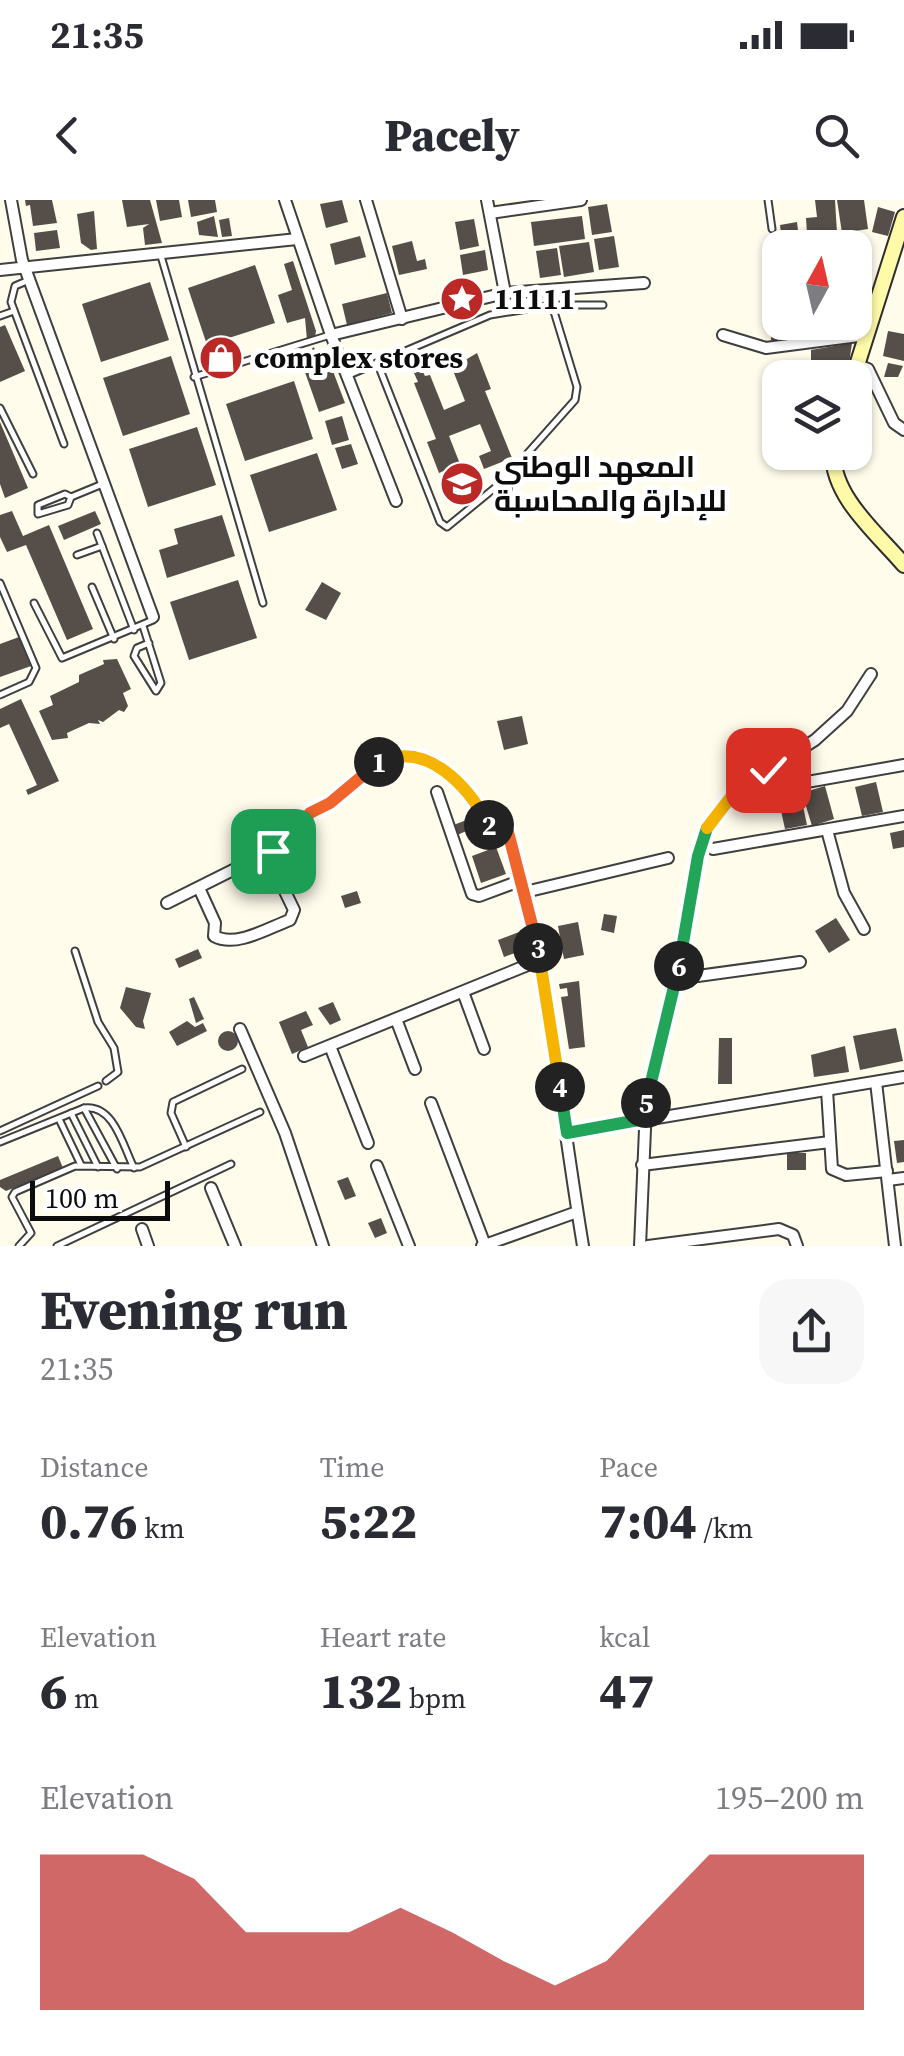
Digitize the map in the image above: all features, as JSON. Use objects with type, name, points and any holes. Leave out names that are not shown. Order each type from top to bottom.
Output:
[{"type":"street","points":[[11,200],[25,267],[153,617]]},
{"type":"street","points":[[286,200],[330,335],[396,500]]},
{"type":"street","points":[[366,200],[402,319]]},
{"type":"street","points":[[487,200],[505,292]]},
{"type":"street","points":[[490,214],[582,200]]},
{"type":"street","points":[[872,317],[904,217]]},
{"type":"street","points":[[0,270],[297,240]]},
{"type":"street","points":[[330,335],[505,292],[644,283]]},
{"type":"street","points":[[723,335],[766,348],[833,340]]},
{"type":"street","points":[[872,377],[894,423],[904,430]]},
{"type":"street","points":[[837,470],[842,491],[904,564]]},
{"type":"street","points":[[640,1246],[644,1119],[676,979],[698,856],[711,820],[748,782],[800,751],[833,725],[871,674]]},
{"type":"street","points":[[167,904],[273,851],[292,838],[306,816],[330,803],[370,767],[386,758],[410,756],[458,782],[474,798],[489,824],[508,832],[524,886],[540,960],[582,1246]]},
{"type":"street","points":[[761,790],[904,765]]},
{"type":"street","points":[[437,792],[472,894],[479,896],[668,858]]},
{"type":"street","points":[[714,850],[904,816]]},
{"type":"street","points":[[827,830],[844,892],[864,929]]},
{"type":"street","points":[[199,888],[215,923],[214,936],[220,940],[238,940],[290,920],[294,910],[279,879],[273,851]]},
{"type":"street","points":[[304,1056],[540,960]]},
{"type":"street","points":[[676,979],[800,962]]},
{"type":"street","points":[[463,992],[484,1049]]},
{"type":"street","points":[[396,1019],[415,1069]]},
{"type":"street","points":[[240,1029],[285,1133],[323,1246]]},
{"type":"street","points":[[330,1046],[368,1143]]},
{"type":"street","points":[[567,1133],[904,1077]]},
{"type":"street","points":[[876,1082],[895,1246]]},
{"type":"street","points":[[827,1090],[831,1164],[840,1175],[904,1178]]},
{"type":"street","points":[[431,1103],[483,1246],[577,1212]]},
{"type":"street","points":[[642,1165],[830,1142]]},
{"type":"street","points":[[377,1166],[409,1246]]},
{"type":"street","points":[[212,1188],[235,1246]]},
{"type":"street","points":[[142,1228],[148,1246]]},
{"type":"street","points":[[648,1246],[780,1229],[793,1236],[797,1246]]},
{"type":"lane","points":[[768,200],[772,229]]},
{"type":"lane","points":[[160,252],[262,603]]},
{"type":"lane","points":[[32,279],[14,286],[10,294],[64,444]]},
{"type":"lane","points":[[377,362],[440,522],[447,526],[502,482],[575,400],[577,387],[552,305]]},
{"type":"lane","points":[[346,376],[490,315],[552,305],[602,305]]},
{"type":"lane","points":[[0,316],[14,311]]},
{"type":"lane","points":[[194,377],[330,335]]},
{"type":"lane","points":[[0,408],[32,474]]},
{"type":"lane","points":[[71,498],[63,494],[40,504],[36,512],[45,515],[105,483]]},
{"type":"lane","points":[[98,533],[134,630]]},
{"type":"lane","points":[[77,555],[102,546]]},
{"type":"lane","points":[[0,582],[36,672],[29,682],[0,695]]},
{"type":"lane","points":[[92,587],[114,639]]},
{"type":"lane","points":[[34,604],[62,658],[144,626],[153,617]]},
{"type":"lane","points":[[144,626],[162,684],[156,691],[134,656],[137,648],[149,643]]},
{"type":"lane","points":[[75,951],[98,1022],[115,1054],[118,1072],[106,1081]]},
{"type":"lane","points":[[186,1148],[171,1114],[173,1102],[242,1069]]},
{"type":"lane","points":[[0,1130],[98,1086]]},
{"type":"lane","points":[[0,1142],[84,1108],[105,1112],[134,1168]]},
{"type":"lane","points":[[84,1108],[117,1169]]},
{"type":"lane","points":[[20,1246],[31,1233],[14,1194],[81,1165],[134,1168],[260,1112]]},
{"type":"lane","points":[[71,1114],[98,1166]]},
{"type":"lane","points":[[59,1119],[81,1165]]},
{"type":"lane","points":[[57,1246],[231,1164]]},
{"type":"building","points":[[25,200],[52,200],[57,223],[33,226],[30,205],[26,206]]},
{"type":"building","points":[[122,200],[150,200],[162,243],[145,245],[143,228],[149,224],[127,227]]},
{"type":"building","points":[[156,200],[179,200],[182,217],[160,221]]},
{"type":"building","points":[[188,200],[215,200],[217,212],[191,217]]},
{"type":"building","points":[[342,200],[348,222],[326,228],[320,204]]},
{"type":"building","points":[[815,200],[835,200],[837,230],[807,230],[806,218],[817,217]]},
{"type":"building","points":[[837,200],[864,200],[868,229],[842,230]]},
{"type":"building","points":[[607,204],[612,232],[592,235],[588,207]]},
{"type":"building","points":[[878,207],[895,212],[888,236],[872,232]]},
{"type":"building","points":[[94,211],[97,249],[91,250],[81,243],[77,214]]},
{"type":"building","points":[[214,216],[218,237],[199,235],[197,222]]},
{"type":"building","points":[[582,216],[585,239],[534,246],[531,222]]},
{"type":"building","points":[[229,218],[232,236],[222,237],[219,220]]},
{"type":"building","points":[[474,219],[479,246],[460,250],[455,222]]},
{"type":"building","points":[[797,222],[798,230],[781,230],[780,225]]},
{"type":"building","points":[[57,230],[60,248],[36,251],[34,233]]},
{"type":"building","points":[[360,236],[366,257],[335,265],[330,244]]},
{"type":"building","points":[[614,236],[619,267],[599,270],[594,239]]},
{"type":"building","points":[[412,241],[417,261],[425,259],[427,269],[399,275],[392,246]]},
{"type":"building","points":[[589,242],[594,272],[564,277],[559,246]]},
{"type":"building","points":[[557,248],[561,275],[540,278],[536,251]]},
{"type":"building","points":[[485,250],[488,270],[463,275],[460,255]]},
{"type":"building","points":[[293,261],[316,331],[315,337],[307,340],[305,318],[287,323],[278,295],[292,290],[284,264]]},
{"type":"building","points":[[255,265],[275,323],[207,345],[188,288]]},
{"type":"building","points":[[150,282],[169,340],[101,362],[82,304]]},
{"type":"building","points":[[387,293],[392,313],[347,325],[342,304]]},
{"type":"building","points":[[5,325],[25,371],[0,382],[0,327]]},
{"type":"building","points":[[888,331],[904,334],[904,361],[883,356]]},
{"type":"building","points":[[852,343],[850,360],[811,360],[811,350]]},
{"type":"building","points":[[314,347],[316,353],[325,350],[345,403],[319,412],[300,358]]},
{"type":"building","points":[[477,353],[491,389],[485,391],[512,458],[484,469],[479,456],[491,451],[480,424],[449,436],[460,464],[439,473],[427,442],[436,439],[414,383],[418,382],[414,373],[422,370],[425,376],[430,375],[444,410],[465,401],[452,368]]},
{"type":"building","points":[[171,356],[190,414],[123,436],[103,378]]},
{"type":"building","points":[[888,363],[903,366],[898,377],[884,377]]},
{"type":"building","points":[[294,381],[313,439],[245,461],[226,404]]},
{"type":"building","points":[[342,416],[349,440],[332,445],[325,421]]},
{"type":"building","points":[[0,422],[28,488],[5,498],[0,484]]},
{"type":"building","points":[[197,427],[216,485],[148,507],[129,449]]},
{"type":"building","points":[[351,444],[358,464],[342,469],[335,448]]},
{"type":"building","points":[[317,453],[337,510],[269,532],[250,475]]},
{"type":"building","points":[[12,511],[23,536],[49,525],[93,629],[67,640],[26,545],[7,552],[0,537],[0,515]]},
{"type":"building","points":[[95,511],[101,524],[64,540],[58,526]]},
{"type":"building","points":[[222,515],[235,556],[167,578],[159,550],[178,544],[174,529]]},
{"type":"building","points":[[238,580],[257,638],[189,660],[170,602]]},
{"type":"building","points":[[322,582],[341,593],[326,620],[305,610]]},
{"type":"building","points":[[19,637],[31,666],[0,677],[0,644]]},
{"type":"building","points":[[117,659],[131,689],[123,693],[128,706],[124,712],[119,710],[103,722],[98,720],[100,724],[89,723],[67,733],[68,738],[52,740],[39,711],[53,705],[50,696],[79,682],[79,675],[104,664],[103,660]]},
{"type":"building","points":[[21,699],[59,781],[28,795],[26,790],[37,785],[9,724],[0,728],[0,709]]},
{"type":"building","points":[[522,716],[528,744],[504,750],[497,721]]},
{"type":"building","points":[[876,782],[883,812],[862,816],[855,787]]},
{"type":"building","points":[[825,786],[834,819],[812,826],[802,793]]},
{"type":"building","points":[[800,792],[807,825],[785,829],[778,797]]},
{"type":"building","points":[[469,819],[473,828],[455,836],[451,826]]},
{"type":"building","points":[[904,830],[904,847],[893,849],[890,833]]},
{"type":"building","points":[[280,832],[284,841],[262,852],[258,843]]},
{"type":"building","points":[[496,847],[506,874],[481,883],[472,856]]},
{"type":"building","points":[[357,891],[361,903],[345,908],[341,896]]},
{"type":"building","points":[[604,914],[617,916],[614,933],[601,930]]},
{"type":"building","points":[[836,918],[850,940],[829,953],[815,931]]},
{"type":"building","points":[[578,922],[584,955],[564,959],[558,926]]},
{"type":"building","points":[[519,932],[526,949],[504,957],[498,940]]},
{"type":"building","points":[[198,949],[202,958],[179,968],[175,959]]},
{"type":"building","points":[[579,981],[585,1047],[569,1049],[561,997],[568,996],[567,988],[560,989],[559,984]]},
{"type":"building","points":[[126,987],[151,993],[143,1021],[145,1029],[136,1027],[120,1008]]},
{"type":"building","points":[[194,997],[204,1019],[196,1023],[189,999]]},
{"type":"building","points":[[333,1002],[341,1020],[330,1025],[318,1008]]},
{"type":"building","points":[[306,1011],[313,1025],[301,1030],[308,1047],[292,1054],[279,1022]]},
{"type":"building","points":[[187,1021],[195,1027],[203,1023],[207,1031],[177,1046],[169,1032]]},
{"type":"building","points":[[896,1028],[903,1061],[860,1070],[853,1036]]},
{"type":"building","points":[[228,1031],[238,1041],[228,1051],[218,1041]]},
{"type":"building","points":[[719,1038],[732,1038],[732,1084],[718,1084]]},
{"type":"building","points":[[845,1046],[849,1072],[814,1077],[811,1055]]},
{"type":"building","points":[[904,1140],[904,1162],[897,1163],[894,1141]]},
{"type":"building","points":[[787,1153],[806,1153],[806,1170],[787,1170]]},
{"type":"building","points":[[58,1156],[63,1168],[6,1191],[0,1187],[0,1180]]},
{"type":"building","points":[[348,1177],[356,1196],[345,1200],[337,1181]]},
{"type":"building","points":[[381,1218],[387,1233],[375,1238],[368,1223]]},
{"type":"place","name":"11111","points":[[462,299]]},
{"type":"place","name":"complex stores","points":[[221,358]]},
{"type":"place","name":"المعهد الوطني للإدارة والمحاسبة","points":[[462,484]]},
{"type":"route","points":[[273,851],[296,834],[313,810],[330,803],[360,774],[386,758],[410,756],[424,760],[464,786],[489,824],[508,832],[537,941],[567,1133],[644,1119],[703,838],[721,806],[768,770]]}]
